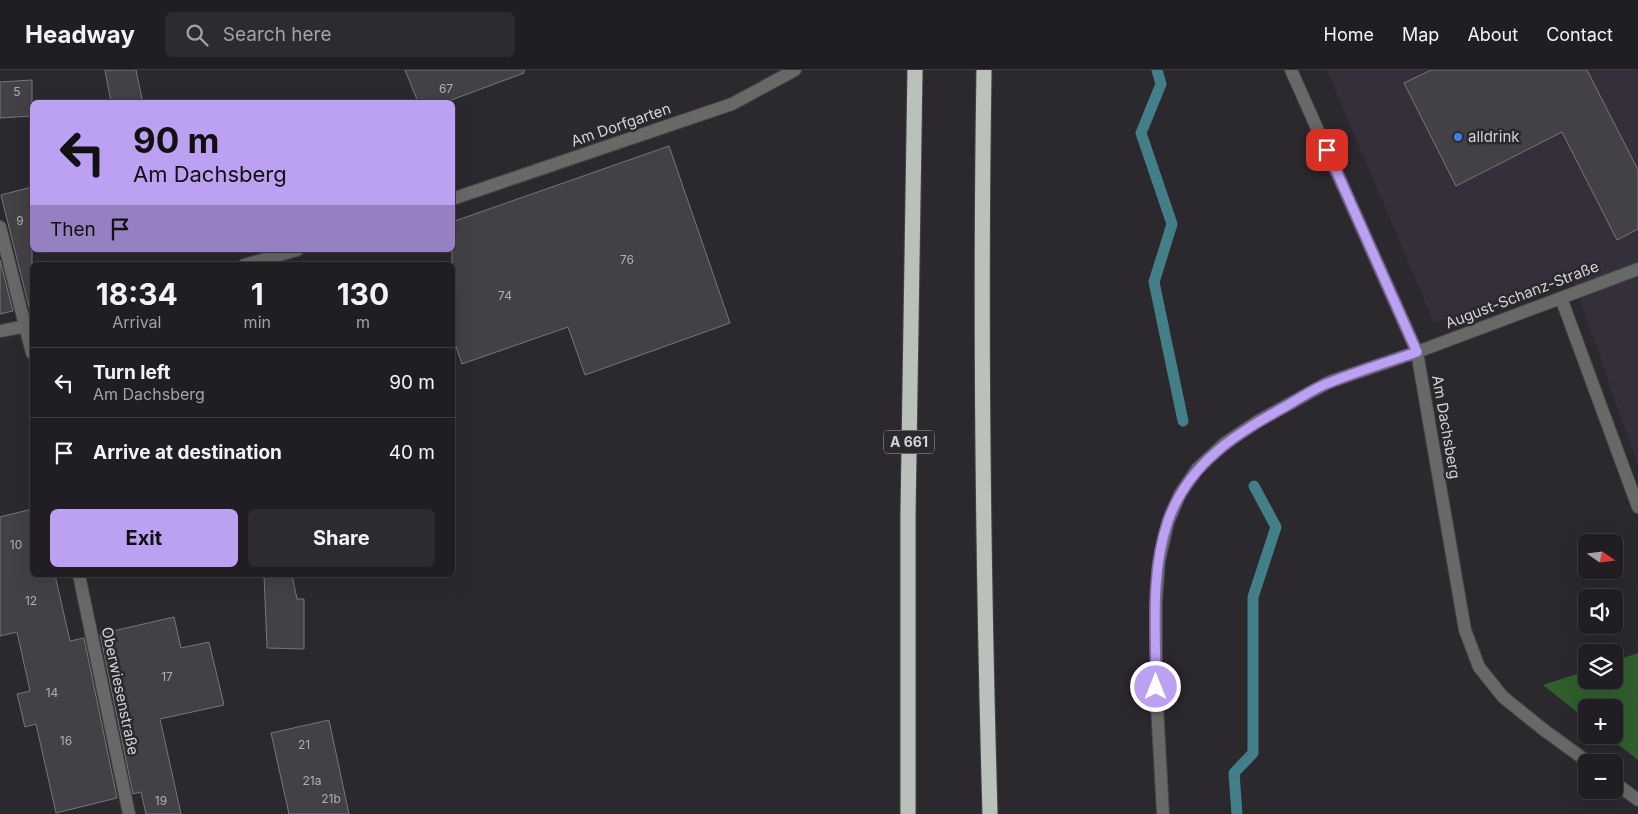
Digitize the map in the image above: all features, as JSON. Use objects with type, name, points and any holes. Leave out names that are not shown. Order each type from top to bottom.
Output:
[{"type":"highway","name":"A 661","points":[[908,814],[908,514],[915,70]]},
{"type":"highway","points":[[984,72],[984,584],[990,814]]},
{"type":"street","name":"Am Dorfgarten","points":[[455,198],[732,104],[795,70]]},
{"type":"street","name":"Am Dachsberg","points":[[1291,70],[1417,352],[1465,630],[1480,667],[1503,697],[1578,755]]},
{"type":"street","points":[[0,227],[30,326],[0,331]]},
{"type":"street","points":[[254,262],[289,252]]},
{"type":"street","name":"August-Schanz-Straße","points":[[1163,814],[1156,687],[1156,602],[1159,561],[1168,522],[1180,494],[1197,469],[1218,450],[1258,421],[1329,382],[1417,352],[1638,269]]},
{"type":"street","points":[[1561,298],[1638,507]]},
{"type":"street","name":"Oberwiesenstraße","points":[[79,577],[129,814]]},
{"type":"street","points":[[1623,789],[1638,800]]},
{"type":"shaded area","points":[[1327,70],[1638,70],[1638,466],[1571,274],[1434,323]]},
{"type":"green space","points":[[1638,653],[1638,760],[1618,744],[1623,744],[1623,699],[1578,699],[1578,713],[1543,685],[1578,674],[1578,689],[1623,689],[1623,658]]},
{"type":"building","points":[[105,70],[136,70],[142,99],[111,100]]},
{"type":"building","points":[[405,70],[524,70],[524,73],[451,100],[417,100]]},
{"type":"building","points":[[1431,70],[1587,70],[1638,170],[1638,229],[1617,240],[1562,132],[1456,186],[1404,83]]},
{"type":"building","points":[[32,80],[30,116],[0,118],[0,82]]},
{"type":"building","points":[[669,146],[730,323],[585,375],[568,327],[462,364],[455,344],[455,262],[452,262],[452,252],[455,252],[455,221]]},
{"type":"building","points":[[30,188],[30,252],[32,252],[32,262],[30,262],[29,307],[1,195]]},
{"type":"building","points":[[0,260],[13,311],[0,314]]},
{"type":"building","points":[[30,510],[30,577],[55,577],[70,641],[84,638],[117,798],[56,813],[36,724],[25,727],[17,694],[30,691],[17,632],[0,636],[0,517]]},
{"type":"building","points":[[264,577],[292,577],[297,599],[304,599],[304,649],[267,648]]},
{"type":"building","points":[[174,617],[181,648],[209,642],[224,705],[160,719],[181,814],[146,814],[141,792],[133,794],[100,634]]},
{"type":"building","points":[[329,720],[349,814],[289,814],[271,733]]},
{"type":"waterway","points":[[1157,70],[1161,84],[1141,133],[1172,224],[1154,282],[1183,421]]},
{"type":"waterway","points":[[1237,814],[1234,773],[1253,753],[1253,597],[1276,527],[1254,486]]},
{"type":"place","name":"alldrink","points":[[1458,137]]},
{"type":"route","points":[[1156,687],[1156,602],[1159,561],[1168,522],[1180,494],[1197,469],[1225,443],[1258,421],[1329,382],[1417,352],[1327,150]]}]
